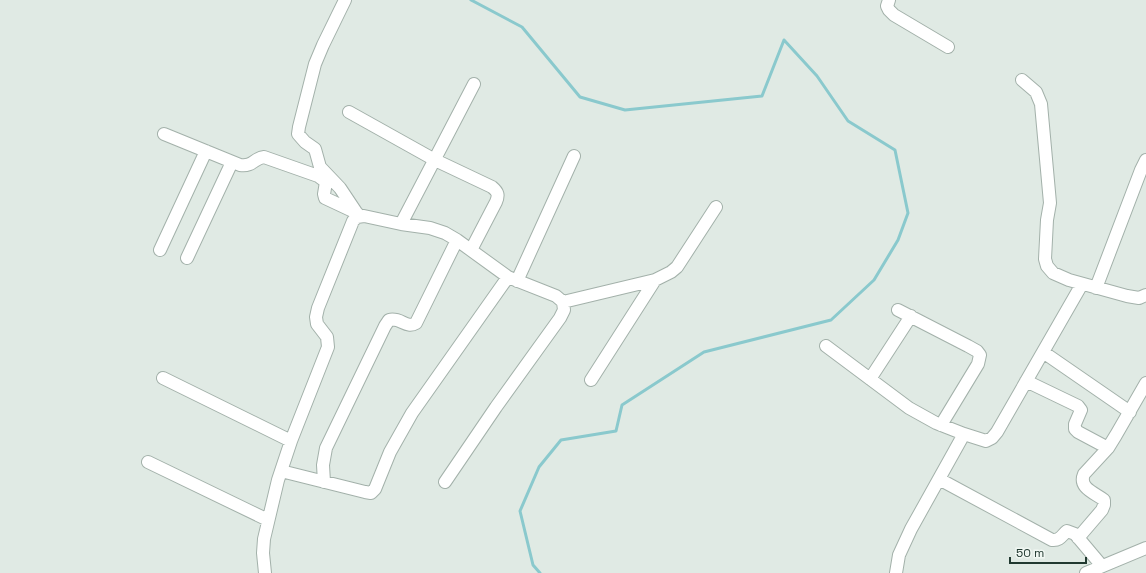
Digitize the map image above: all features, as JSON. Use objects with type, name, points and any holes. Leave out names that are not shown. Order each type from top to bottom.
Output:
[{"type":"street","points":[[346,0],[315,64],[298,134],[305,142],[315,149],[320,167],[340,188],[360,214]]},
{"type":"street","points":[[889,0],[887,6],[894,15],[948,47]]},
{"type":"street","points":[[1022,80],[1036,92],[1041,104],[1050,203],[1047,220],[1045,259],[1047,266],[1053,273],[1082,284],[1127,296],[1139,298],[1146,295]]},
{"type":"street","points":[[401,224],[474,84]]},
{"type":"street","points":[[349,112],[435,160],[492,187],[497,192],[498,197],[496,202],[471,250]]},
{"type":"street","points":[[164,134],[232,162],[246,166],[251,165],[260,158],[264,157],[318,176],[326,182],[324,194],[325,198],[360,214],[401,224],[430,228],[445,233],[512,279],[556,296],[563,302],[564,310],[560,318],[496,407],[445,482]]},
{"type":"street","points":[[160,250],[206,151]]},
{"type":"street","points":[[281,471],[364,492],[371,493],[375,489],[390,452],[412,413],[512,279],[574,156]]},
{"type":"street","points":[[1096,288],[1146,160]]},
{"type":"street","points":[[187,258],[232,162]]},
{"type":"street","points":[[563,302],[655,280],[670,272],[677,267],[716,207]]},
{"type":"street","points":[[265,573],[263,553],[264,539],[281,471],[291,441],[328,347],[327,337],[317,324],[316,317],[318,308],[353,221],[360,214]]},
{"type":"street","points":[[324,482],[323,465],[326,448],[385,326],[389,320],[394,319],[406,324],[412,325],[416,323],[457,240]]},
{"type":"street","points":[[591,380],[655,280]]},
{"type":"street","points":[[826,346],[909,408],[941,425],[986,441],[992,438],[997,432],[1082,284]]},
{"type":"street","points":[[898,310],[968,346],[977,351],[980,355],[978,364],[941,425]]},
{"type":"street","points":[[870,379],[911,316]]},
{"type":"street","points":[[1043,352],[1130,412]]},
{"type":"street","points":[[164,378],[291,441]]},
{"type":"street","points":[[1026,381],[1078,406],[1081,410],[1075,424],[1075,428],[1078,432],[1108,448]]},
{"type":"street","points":[[1078,538],[1102,510],[1104,505],[1104,500],[1082,484],[1084,474],[1108,448],[1123,425],[1146,383]]},
{"type":"street","points":[[896,573],[899,555],[911,529],[964,434]]},
{"type":"street","points":[[148,462],[268,520]]},
{"type":"street","points":[[939,479],[1052,540],[1056,541],[1067,531],[1075,534],[1102,566]]},
{"type":"street","points":[[1086,573],[1145,551]]},
{"type":"waterway","points":[[471,0],[522,27],[580,97],[625,110],[762,96],[784,40],[817,76],[848,121],[895,150],[908,213],[898,240],[874,280],[831,320],[704,352],[622,405],[616,431],[561,440],[539,467],[520,511],[533,565],[540,573]]}]
